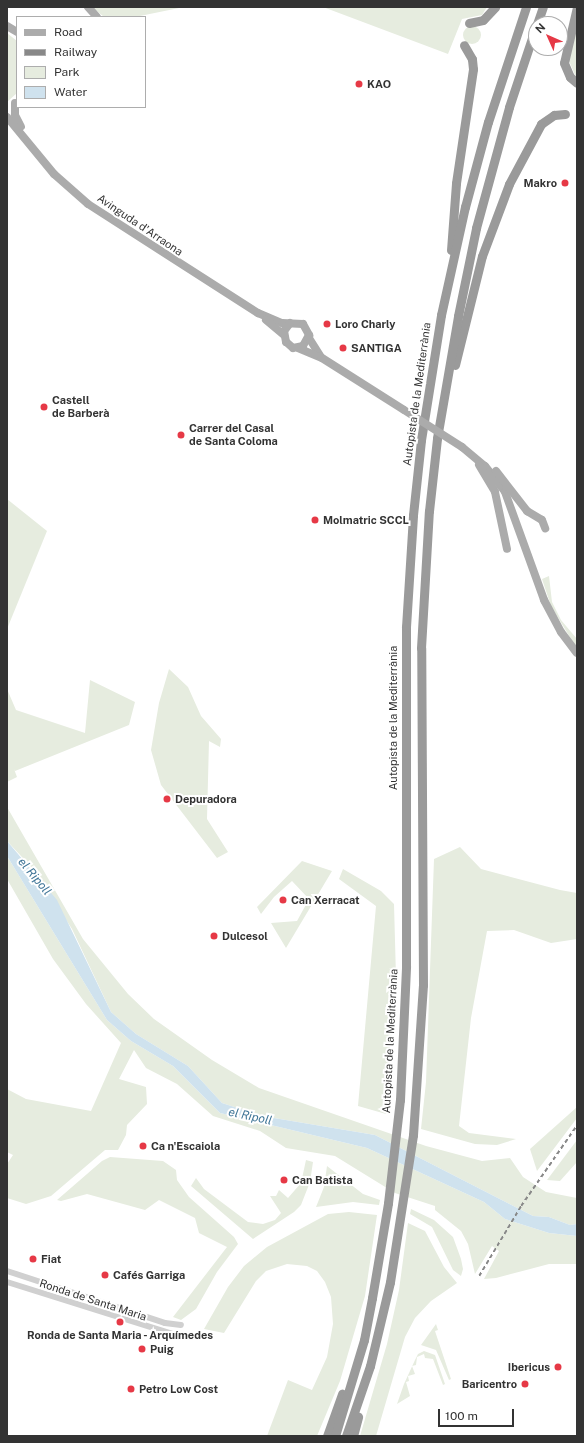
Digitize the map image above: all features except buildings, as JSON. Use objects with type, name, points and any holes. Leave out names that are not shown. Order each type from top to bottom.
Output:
[{"type":"highway","points":[[470,23],[483,20],[495,7]]},
{"type":"highway","name":"Autopista de la Mediterrània","points":[[335,1436],[364,1340],[386,1218],[400,1100],[406,966],[404,704],[407,590],[421,440],[441,315],[452,261],[488,122],[526,7]]},
{"type":"highway","points":[[577,7],[564,62],[570,77],[577,83]]},
{"type":"highway","points":[[452,261],[453,212],[473,64],[464,45]]},
{"type":"highway","points":[[346,1436],[362,1390],[379,1330],[401,1223],[415,1104],[423,985],[422,641],[429,511],[442,402],[476,228],[509,107],[528,49]]},
{"type":"highway","points":[[442,402],[452,382],[482,256],[509,184],[541,124],[554,115],[566,114]]},
{"type":"highway","points":[[327,1436],[348,1375],[375,1276]]},
{"type":"highway","points":[[323,1436],[348,1375]]},
{"type":"highway","points":[[354,1436],[362,1390]]},
{"type":"main road","points":[[88,7],[96,16]]},
{"type":"main road","points":[[7,26],[16,31]]},
{"type":"main road","points":[[7,108],[16,102]]},
{"type":"main road","points":[[16,102],[16,115],[25,137]]},
{"type":"main road","points":[[7,117],[25,137]]},
{"type":"main road","name":"Avinguda d'Arraona","points":[[25,137],[54,174],[88,204],[258,313]]},
{"type":"main road","points":[[258,313],[275,320],[290,323],[299,322],[306,327],[309,338],[322,358]]},
{"type":"main road","points":[[258,313],[284,335],[288,344],[322,358],[477,458],[499,475],[527,512],[542,520],[545,528]]},
{"type":"main road","points":[[284,335],[285,328],[290,323]]},
{"type":"main road","points":[[298,348],[309,338]]},
{"type":"main road","points":[[462,447],[492,485],[507,549]]},
{"type":"main road","points":[[477,458],[500,485],[516,518],[536,579],[549,611],[577,653]]},
{"type":"street","points":[[7,1272],[7,1277]]},
{"type":"street","name":"Ronda de Santa Maria","points":[[7,1272],[164,1323],[181,1325]]},
{"type":"street","name":"Ronda de Santa Maria","points":[[7,1282],[179,1336]]},
{"type":"green space","points":[[92,7],[184,7],[140,16],[103,16]]},
{"type":"green space","points":[[323,7],[487,7],[482,15],[462,19],[448,54]]},
{"type":"green space","points":[[472,26],[478,29],[481,35],[478,41],[472,44],[466,41],[463,35],[466,29]]},
{"type":"green space","points":[[577,26],[577,76],[576,77],[569,61]]},
{"type":"green space","points":[[7,33],[16,40],[16,94],[7,102]]},
{"type":"green space","points":[[7,499],[47,531],[7,629]]},
{"type":"green space","points":[[549,576],[552,602],[561,620],[577,639],[577,649],[551,606],[542,579]]},
{"type":"green space","points":[[169,669],[188,687],[201,716],[221,739],[220,747],[209,741],[207,819],[228,852],[217,858],[161,785],[151,750],[159,703]]},
{"type":"green space","points":[[90,680],[135,702],[129,725],[15,771],[14,769],[17,777],[7,782],[7,689],[16,710],[85,733]]},
{"type":"green space","points":[[7,807],[83,939],[128,994],[154,1019],[212,1060],[259,1088],[426,1146],[482,1161],[510,1158],[523,1177],[546,1192],[577,1198],[577,1224],[570,1225],[549,1217],[533,1216],[375,1135],[262,1116],[222,1103],[188,1066],[136,1034],[111,1012],[72,929],[34,870],[7,841]]},
{"type":"green space","points":[[460,847],[481,869],[560,890],[577,893],[577,939],[551,943],[514,930],[487,931],[471,1018],[459,1126],[469,1133],[516,1139],[497,1145],[475,1144],[421,1129],[426,1082],[434,859]]},
{"type":"green space","points":[[7,856],[107,1020],[131,1041],[173,1066],[220,1113],[367,1148],[484,1202],[505,1219],[549,1233],[577,1236],[577,1264],[549,1264],[496,1278],[484,1279],[499,1251],[492,1246],[475,1274],[468,1244],[461,1231],[435,1210],[435,1206],[395,1193],[335,1156],[286,1148],[260,1131],[213,1116],[177,1084],[146,1068],[134,1050],[119,1079],[146,1087],[147,1104],[127,1125],[126,1135],[118,1150],[105,1150],[51,1196],[26,1204],[7,1198],[7,1164],[13,1155],[7,1152],[7,1089],[26,1099],[91,1111],[121,1043],[86,1004],[53,959],[7,879]]},
{"type":"green space","points":[[302,861],[332,871],[286,948],[271,923],[297,921],[309,899],[292,881],[274,897],[261,914],[257,907]]},
{"type":"green space","points":[[343,869],[381,891],[394,904],[396,977],[386,1114],[358,1106],[376,906],[339,879]]},
{"type":"green space","points":[[577,1107],[577,1118],[537,1171],[530,1149]]},
{"type":"green space","points":[[577,1140],[577,1162],[560,1181],[547,1180]]},
{"type":"green space","points":[[110,1157],[163,1161],[176,1170],[177,1180],[189,1197],[234,1237],[238,1244],[217,1272],[196,1309],[181,1320],[173,1317],[227,1247],[199,1233],[195,1218],[159,1200],[145,1210],[87,1194],[61,1201],[57,1200],[102,1161]]},
{"type":"green space","points":[[306,1160],[313,1162],[310,1182],[301,1205],[294,1212],[253,1239],[191,1186],[196,1178],[204,1189],[248,1222],[263,1224],[275,1220],[281,1213],[270,1196],[276,1196],[279,1190],[288,1198],[301,1183]]},
{"type":"green space","points":[[327,1166],[363,1194],[380,1200],[379,1205],[353,1202],[316,1207],[324,1187]]},
{"type":"green space","points":[[411,1209],[434,1220],[453,1237],[461,1259],[463,1269],[461,1276],[453,1270],[432,1227],[410,1214]]},
{"type":"green space","points":[[349,1212],[377,1215],[365,1296],[340,1381],[317,1436],[267,1436],[288,1380],[312,1390],[327,1357],[333,1324],[331,1297],[325,1282],[317,1271],[307,1266],[287,1264],[266,1271],[256,1281],[224,1333],[204,1329],[228,1287],[244,1266],[267,1247],[328,1214]]},
{"type":"green space","points":[[408,1223],[425,1231],[444,1267],[457,1283],[431,1301],[415,1318],[405,1337],[376,1436],[360,1436],[387,1344],[399,1290]]},
{"type":"green space","points":[[436,1324],[438,1330],[435,1331],[451,1379],[449,1380],[436,1350],[421,1345]]},
{"type":"green space","points":[[424,1351],[435,1355],[445,1384],[443,1385],[433,1359],[425,1358],[424,1354],[417,1357],[416,1365],[412,1366],[418,1354]]},
{"type":"green space","points":[[412,1366],[415,1374],[408,1376],[409,1381],[406,1382],[410,1396],[397,1404],[404,1384]]},
{"type":"water","name":"el Ripoll","points":[[7,841],[57,900],[111,1012],[136,1034],[188,1066],[222,1103],[262,1116],[375,1135],[533,1216],[549,1217],[570,1225],[577,1224],[577,1236],[549,1233],[505,1219],[484,1202],[367,1148],[220,1113],[173,1066],[131,1041],[107,1020],[7,856]]},
{"type":"railway","points":[[479,1276],[521,1206],[577,1125]]},
{"type":"place","name":"KAO","points":[[359,84]]},
{"type":"place","name":"Makro","points":[[565,183]]},
{"type":"place","name":"Loro Charly","points":[[327,324]]},
{"type":"place","name":"SANTIGA","points":[[343,348]]},
{"type":"place","name":"Castell de Barberà","points":[[44,407]]},
{"type":"place","name":"Carrer del Casal de Santa Coloma","points":[[181,435]]},
{"type":"place","name":"Molmatric SCCL","points":[[315,520]]},
{"type":"place","name":"Depuradora","points":[[167,799]]},
{"type":"place","name":"Can Xerracat","points":[[283,900]]},
{"type":"place","name":"Dulcesol","points":[[214,936]]},
{"type":"place","name":"Ca n'Escaiola","points":[[143,1146]]},
{"type":"place","name":"Can Batista","points":[[284,1180]]},
{"type":"place","name":"Fiat","points":[[33,1259]]},
{"type":"place","name":"Cafés Garriga","points":[[105,1275]]},
{"type":"place","name":"Ronda de Santa Maria - Arquímedes","points":[[120,1322]]},
{"type":"place","name":"Puig","points":[[142,1349]]},
{"type":"place","name":"Ibericus","points":[[558,1367]]},
{"type":"place","name":"Baricentro","points":[[525,1384]]},
{"type":"place","name":"Petro Low Cost","points":[[131,1389]]}]
